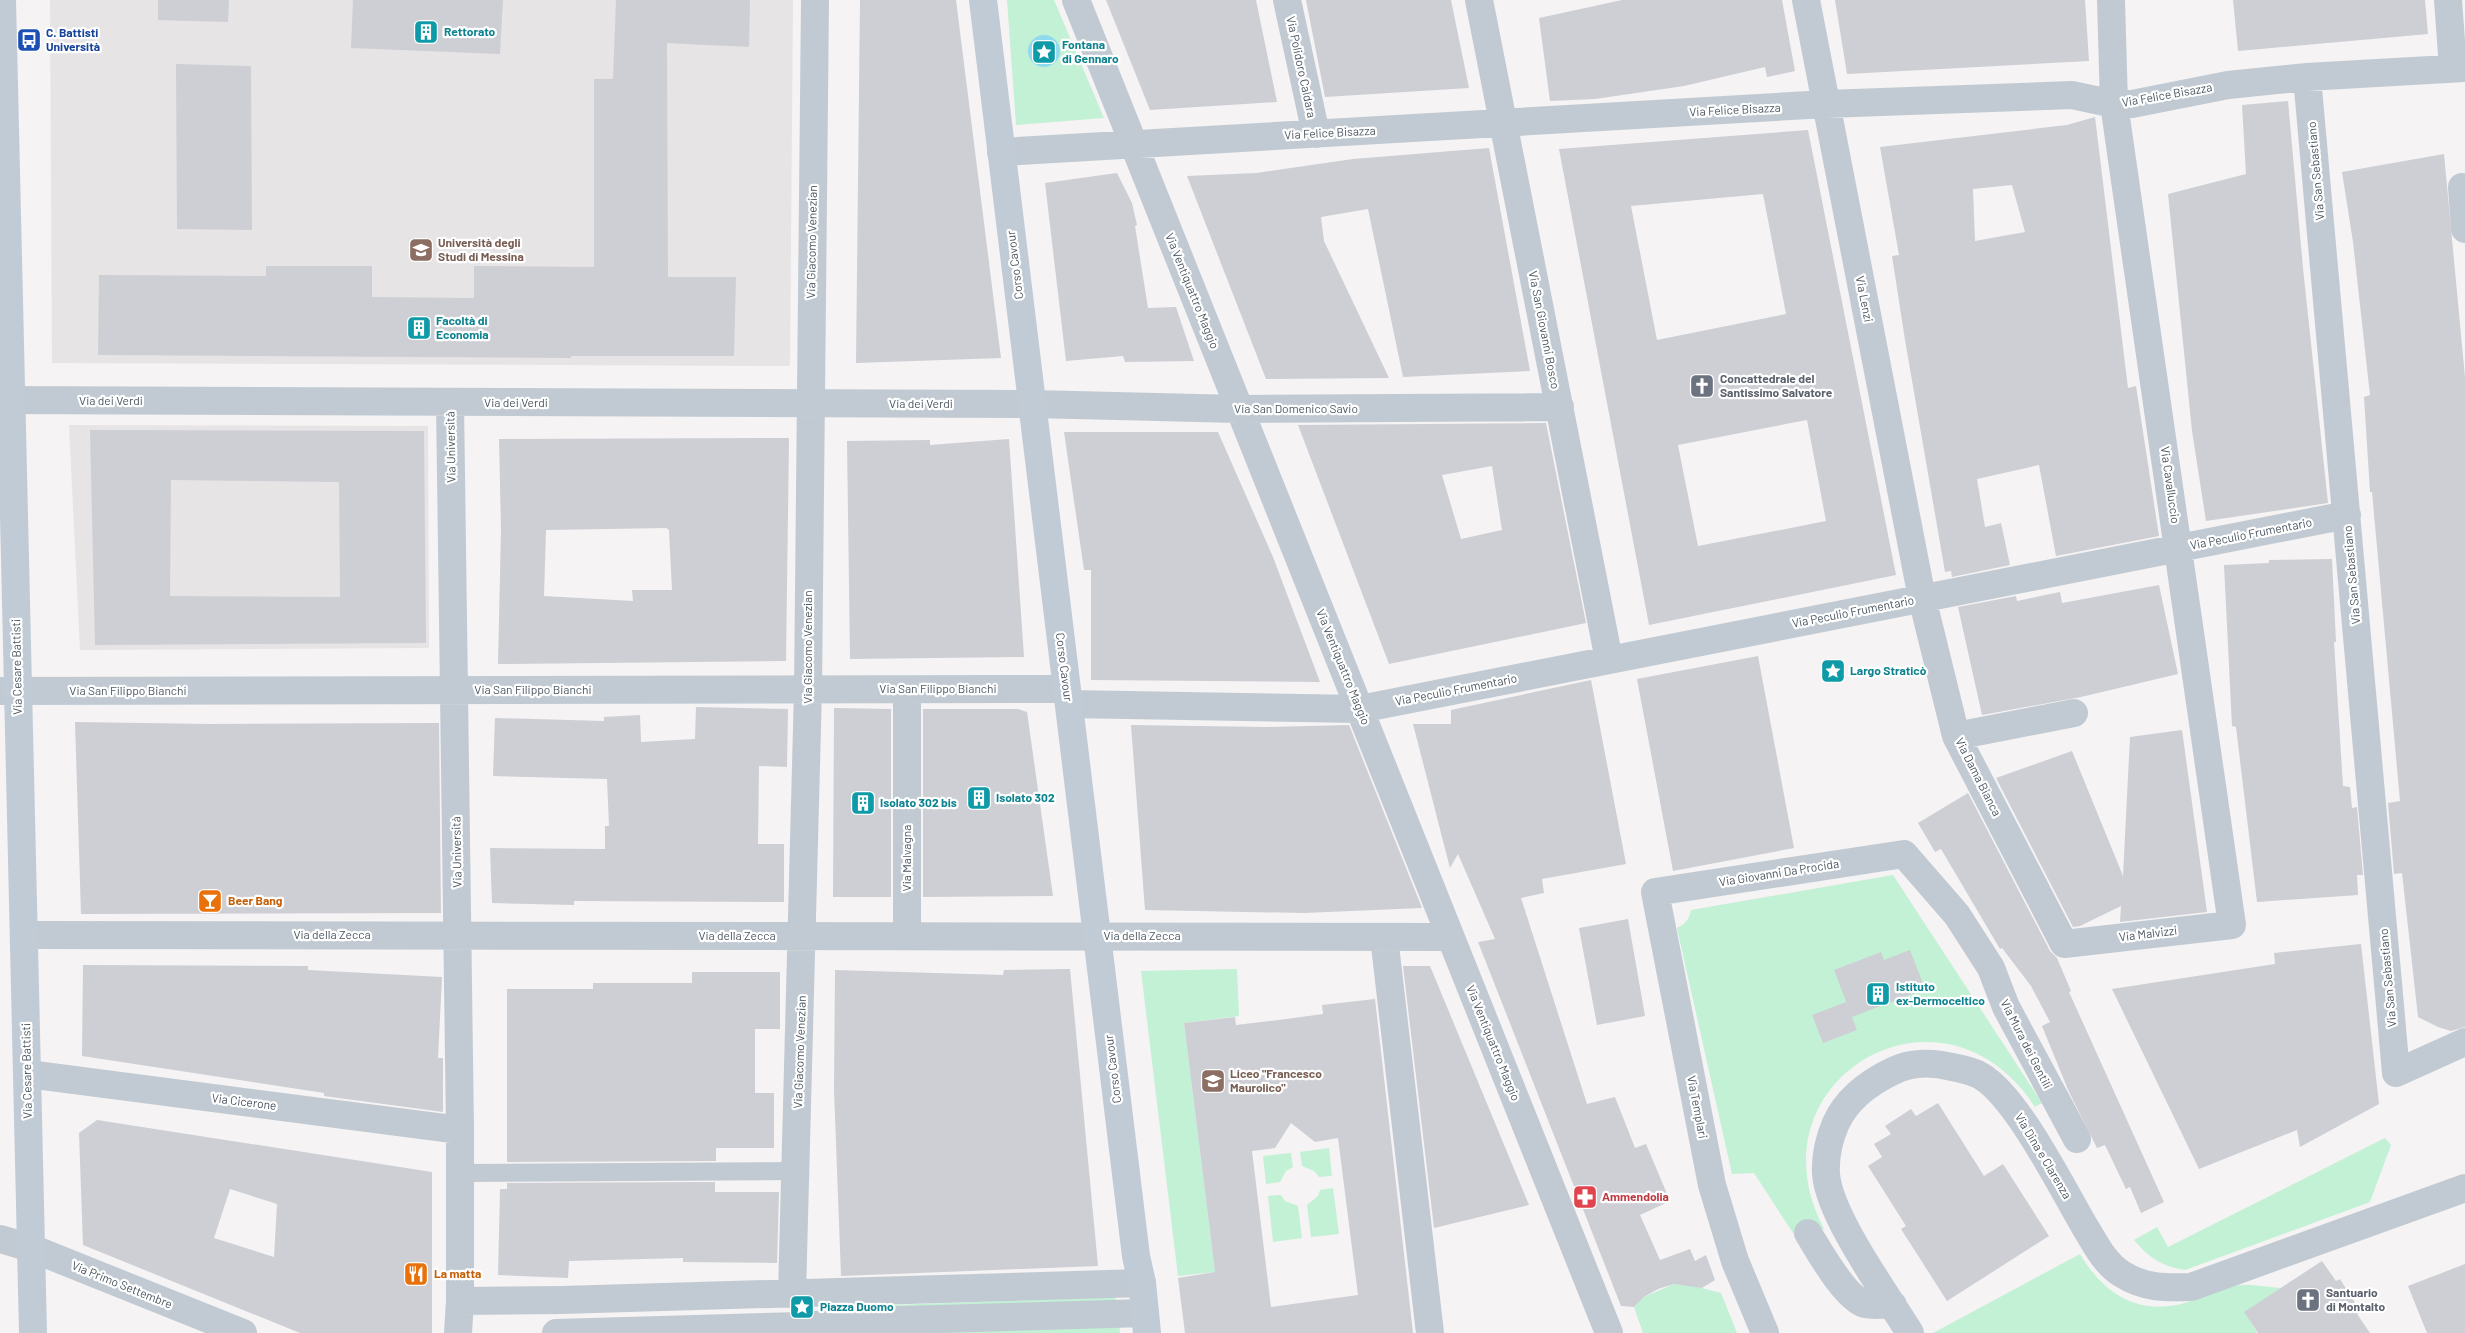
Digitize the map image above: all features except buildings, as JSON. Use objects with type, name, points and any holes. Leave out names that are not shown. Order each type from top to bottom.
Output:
[{"type":"main road","name":"Via Cesare Battisti","points":[[2,0],[9,691],[24,935],[33,1333]]},
{"type":"main road","name":"Corso Cavour","points":[[983,0],[1136,1256],[1142,1283],[1146,1323]]},
{"type":"street","name":"Via Giacomo Venezian","points":[[792,1294],[803,936],[808,690],[815,0]]},
{"type":"street","name":"Via Ventiquattro Maggio","points":[[1076,0],[1609,1333]]},
{"type":"street","name":"Via Polidoro Caldara","points":[[1287,0],[1316,134]]},
{"type":"street","name":"Via San Giovanni Bosco","points":[[1480,0],[1609,660]]},
{"type":"street","name":"Via Lenzi","points":[[1806,0],[1922,598]]},
{"type":"street","name":"Via Cavalluccio","points":[[2111,0],[2114,104],[2232,925]]},
{"type":"street","points":[[2448,0],[2459,68]]},
{"type":"street","name":"Via Felice Bisazza","points":[[1001,152],[1826,104],[2072,95],[2114,104],[2132,104],[2228,84],[2307,77],[2459,68]]},
{"type":"street","name":"Via San Sebastiano","points":[[2307,77],[2396,1073],[2465,1042]]},
{"type":"street","points":[[2462,187],[2465,229]]},
{"type":"street","name":"Via dei Verdi","points":[[5,400],[1032,404]]},
{"type":"street","name":"Via Università","points":[[450,402],[458,935],[460,1301]]},
{"type":"street","name":"Via San Domenico Savio","points":[[1032,404],[1240,409],[1560,407]]},
{"type":"street","name":"Via Peculio Frumentario","points":[[1307,708],[1360,709],[2347,515]]},
{"type":"street","name":"Via Dama Bianca","points":[[1922,598],[1956,736],[2064,944]]},
{"type":"street","name":"Via San Filippo Bianchi","points":[[9,691],[907,690],[1307,708]]},
{"type":"street","name":"Via Malvagna","points":[[906,936],[907,690]]},
{"type":"street","points":[[1956,736],[2074,713]]},
{"type":"street","name":"Via Giovanni Da Procida","points":[[1654,892],[1904,854]]},
{"type":"street","name":"Via Mura dei Gentili","points":[[1904,854],[1957,915],[1991,968],[2006,1008],[2076,1138]]},
{"type":"street","name":"Via Templari","points":[[1654,892],[1712,1185],[1735,1261],[1762,1325]]},
{"type":"street","name":"Via Malvizzi","points":[[2064,944],[2232,925]]},
{"type":"street","name":"Via della Zecca","points":[[24,935],[1450,937]]},
{"type":"street","points":[[1384,937],[1430,1333]]},
{"type":"street","name":"Via Dina e Clarenza","points":[[1910,1333],[1837,1212],[1826,1176],[1826,1156],[1830,1135],[1849,1102],[1872,1082],[1900,1068],[1921,1064],[1943,1064],[1980,1075],[1997,1088],[2020,1118],[2098,1249],[2120,1273],[2146,1286],[2160,1288],[2190,1287],[2465,1188]]},
{"type":"street","name":"Via Cicerone","points":[[28,1074],[460,1130]]},
{"type":"street","points":[[1808,1233],[1843,1285],[1854,1296],[1864,1304],[1893,1305]]},
{"type":"street","name":"Via Primo Settembre","points":[[0,1239],[30,1248],[243,1333]]},
{"type":"street","points":[[458,1333],[460,1301],[792,1294],[1142,1283]]},
{"type":"street","points":[[556,1333],[1146,1323]]},
{"type":"lane","points":[[460,1172],[796,1171]]},
{"type":"shaded area","name":"Università degli Studi di Messina","points":[[50,0],[793,0],[790,366],[52,363]]},
{"type":"shaded area","points":[[69,425],[428,426],[429,648],[80,650]]},
{"type":"green space","points":[[1007,0],[1054,0],[1104,118],[1016,125]]},
{"type":"green space","points":[[1893,875],[2042,1103],[2035,1107],[1996,1065],[1952,1045],[1907,1044],[1865,1059],[1832,1088],[1811,1127],[1807,1175],[1824,1229],[1795,1236],[1754,1173],[1732,1174],[1677,928],[1686,921],[1691,910]]},
{"type":"green space","points":[[1237,969],[1239,1016],[1184,1023],[1215,1272],[1178,1276],[1141,971]]},
{"type":"green space","points":[[2385,1138],[2391,1145],[2370,1202],[2185,1270],[2163,1264],[2134,1240],[2157,1227],[2168,1247]]},
{"type":"green space","points":[[1329,1148],[1332,1176],[1319,1177],[1314,1171],[1302,1166],[1300,1152]]},
{"type":"green space","points":[[1291,1153],[1293,1167],[1286,1171],[1280,1182],[1266,1184],[1263,1156]]},
{"type":"green space","points":[[1333,1188],[1339,1234],[1311,1237],[1307,1205],[1318,1196],[1320,1190]]},
{"type":"green space","points":[[1281,1195],[1285,1201],[1298,1206],[1302,1238],[1273,1242],[1268,1196]]},
{"type":"green space","points":[[2080,1254],[2089,1268],[2111,1291],[2137,1304],[2168,1306],[2185,1303],[2222,1289],[2240,1285],[2281,1288],[2245,1312],[2257,1333],[1933,1333]]},
{"type":"green space","points":[[1674,1284],[1690,1285],[1721,1293],[1737,1333],[1643,1333],[1634,1307],[1644,1297]]},
{"type":"green space","points":[[1115,1297],[1117,1306],[893,1313],[893,1305]]},
{"type":"green space","points":[[1119,1320],[1120,1333],[871,1333]]},
{"type":"water","name":"Fontana di Gennaro","points":[[1044,35],[1055,40],[1060,51],[1055,62],[1044,67],[1033,62],[1028,51],[1033,40]]},
{"type":"place","name":"Rettorato","points":[[426,32]]},
{"type":"place","name":"C. Battisti Università","points":[[29,40]]},
{"type":"place","name":"Fontana di Gennaro","points":[[1044,52]]},
{"type":"place","name":"Università degli Studi di Messina","points":[[421,250]]},
{"type":"place","name":"Facoltà di Economia","points":[[419,328]]},
{"type":"place","name":"Concattedrale del Santissimo Salvatore","points":[[1702,386]]},
{"type":"place","name":"Largo Straticò","points":[[1833,671]]},
{"type":"place","name":"Isolato 302","points":[[979,798]]},
{"type":"place","name":"Isolato 302 bis","points":[[863,803]]},
{"type":"place","name":"Beer Bang","points":[[210,901]]},
{"type":"place","name":"Istituto ex-Dermoceltico","points":[[1878,994]]},
{"type":"place","name":"Liceo \"Francesco Maurolico\"","points":[[1213,1081]]},
{"type":"place","name":"Ammendolia","points":[[1585,1197]]},
{"type":"place","name":"La matta","points":[[416,1274]]},
{"type":"place","name":"Santuario di Montalto","points":[[2308,1300]]},
{"type":"place","name":"Piazza Duomo","points":[[802,1307]]}]
